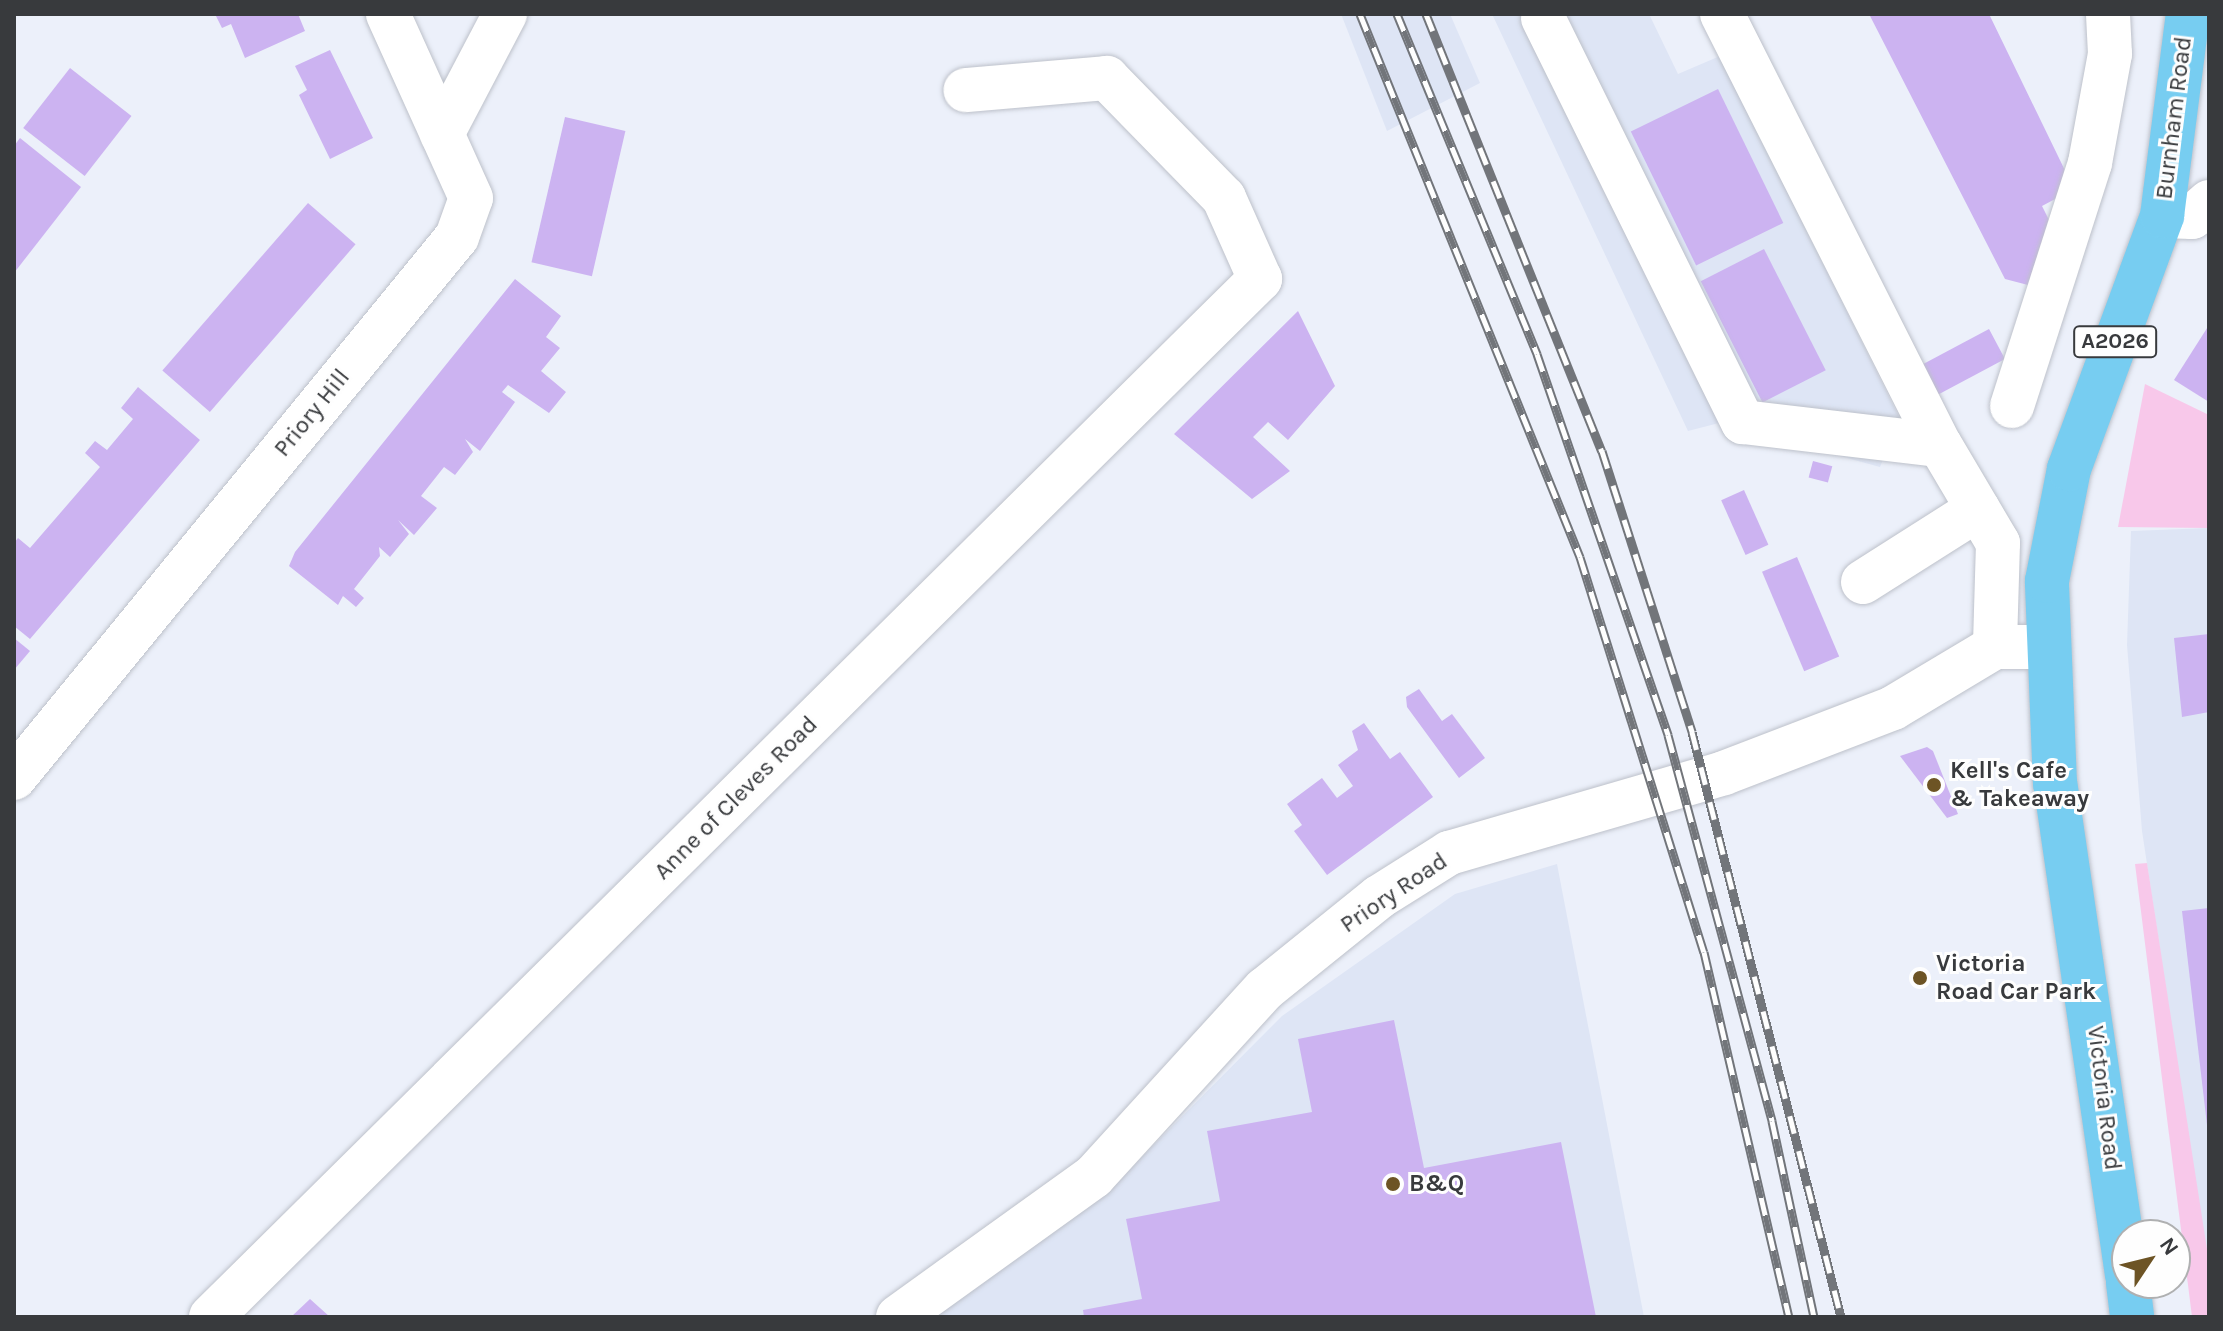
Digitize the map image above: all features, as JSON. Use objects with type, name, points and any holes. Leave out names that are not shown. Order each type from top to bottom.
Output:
[{"type":"main road","name":"Burnham Road","points":[[2053,549],[2069,469],[2162,216],[2188,14]]},
{"type":"main road","name":"Victoria Road","points":[[2053,549],[2045,647],[2055,784],[2119,1219]]},
{"type":"street","name":"Priory Hill","points":[[14,778],[457,237],[471,198],[388,14]]},
{"type":"street","points":[[442,134],[505,14]]},
{"type":"street","points":[[1722,14],[1940,445],[1988,526],[1995,647],[2045,647]]},
{"type":"street","points":[[2012,406],[2090,163],[2110,54],[2108,14]]},
{"type":"street","points":[[1543,18],[1743,422],[1940,445]]},
{"type":"street","name":"Anne of Cleves Road","points":[[211,1317],[1260,279],[1224,198],[1107,78],[966,90]]},
{"type":"street","points":[[2162,216],[2192,217],[2209,202]]},
{"type":"street","points":[[1863,582],[1988,526],[2053,549]]},
{"type":"street","name":"Priory Road","points":[[898,1317],[1094,1176],[1265,989],[1379,897],[1449,853],[1724,773],[1893,708],[1995,647]]},
{"type":"shaded area","points":[[1341,14],[1450,14],[1480,83],[1387,131]]},
{"type":"shaded area","points":[[1492,14],[1649,14],[1678,74],[1720,56],[1900,419],[1880,467],[1719,423],[1688,431]]},
{"type":"shaded area","points":[[2145,384],[2209,415],[2209,528],[2118,527]]},
{"type":"shaded area","points":[[2209,528],[2209,1273],[2142,831],[2127,645],[2131,531]]},
{"type":"shaded area","points":[[2147,863],[2209,1262],[2209,1317],[2192,1317],[2191,1219],[2180,1219],[2135,864]]},
{"type":"shaded area","points":[[1557,864],[1644,1317],[920,1317],[1111,1188],[1282,1016],[1455,894]]},
{"type":"building","points":[[215,14],[298,14],[305,31],[245,58],[231,24],[222,28]]},
{"type":"building","points":[[1869,14],[1989,14],[2074,189],[2042,206],[2062,246],[2054,272],[2028,285],[2005,279]]},
{"type":"building","points":[[330,50],[373,138],[330,159],[299,95],[307,90],[295,66]]},
{"type":"building","points":[[70,68],[131,116],[85,176],[23,128]]},
{"type":"building","points":[[1718,89],[1783,223],[1696,265],[1631,132]]},
{"type":"building","points":[[565,117],[625,131],[592,276],[531,262]]},
{"type":"building","points":[[20,138],[81,187],[14,273],[14,146]]},
{"type":"building","points":[[308,203],[356,244],[210,412],[162,371]]},
{"type":"building","points":[[1764,249],[1826,370],[1762,402],[1701,281]]},
{"type":"building","points":[[515,279],[561,316],[546,337],[560,348],[541,371],[566,392],[549,413],[508,385],[502,392],[515,402],[480,451],[465,439],[473,452],[455,475],[444,467],[421,496],[437,508],[414,535],[398,520],[409,534],[390,557],[379,547],[380,556],[354,589],[364,598],[356,607],[343,596],[338,605],[289,566],[295,552]]},
{"type":"building","points":[[1298,311],[1335,386],[1288,440],[1268,422],[1253,437],[1290,471],[1252,499],[1174,434]]},
{"type":"building","points":[[2209,325],[2209,402],[2174,380]]},
{"type":"building","points":[[1989,329],[2005,359],[1931,398],[1915,368]]},
{"type":"building","points":[[138,387],[200,440],[30,639],[14,626],[14,543],[18,538],[30,548],[100,467],[85,453],[95,441],[107,450],[133,419],[121,408]]},
{"type":"building","points":[[1813,461],[1832,466],[1828,483],[1809,477]]},
{"type":"building","points":[[1744,490],[1768,545],[1746,555],[1721,500]]},
{"type":"building","points":[[1797,557],[1839,656],[1804,671],[1762,572]]},
{"type":"building","points":[[2209,634],[2209,712],[2182,717],[2174,638]]},
{"type":"building","points":[[14,638],[30,651],[14,670]]},
{"type":"building","points":[[1419,689],[1442,721],[1452,714],[1485,758],[1459,778],[1407,707],[1406,697]]},
{"type":"building","points":[[1364,723],[1390,759],[1400,752],[1433,797],[1327,875],[1294,831],[1302,825],[1287,804],[1322,778],[1337,798],[1353,786],[1338,765],[1358,750],[1352,731]]},
{"type":"building","name":"Kell's Cafe & Takeaway","points":[[1927,747],[1933,751],[1958,814],[1947,818],[1900,756]]},
{"type":"building","points":[[2209,908],[2209,1125],[2207,1125],[2182,911]]},
{"type":"building","name":"B&Q","points":[[1394,1020],[1424,1168],[1561,1142],[1596,1317],[1084,1317],[1083,1310],[1142,1299],[1126,1219],[1220,1201],[1207,1131],[1312,1112],[1298,1039]]},
{"type":"building","points":[[310,1299],[330,1317],[291,1317]]},
{"type":"railway","points":[[1360,14],[1580,557],[1704,952],[1789,1317]]},
{"type":"railway","points":[[1397,14],[1537,354],[1668,735],[1772,1121],[1814,1317]]},
{"type":"railway","points":[[1426,14],[1602,451],[1692,732],[1841,1317]]},
{"type":"place","name":"Kell's Cafe & Takeaway","points":[[1934,785]]},
{"type":"place","name":"Victoria Road Car Park","points":[[1920,978]]},
{"type":"place","name":"B&Q","points":[[1393,1184]]}]
